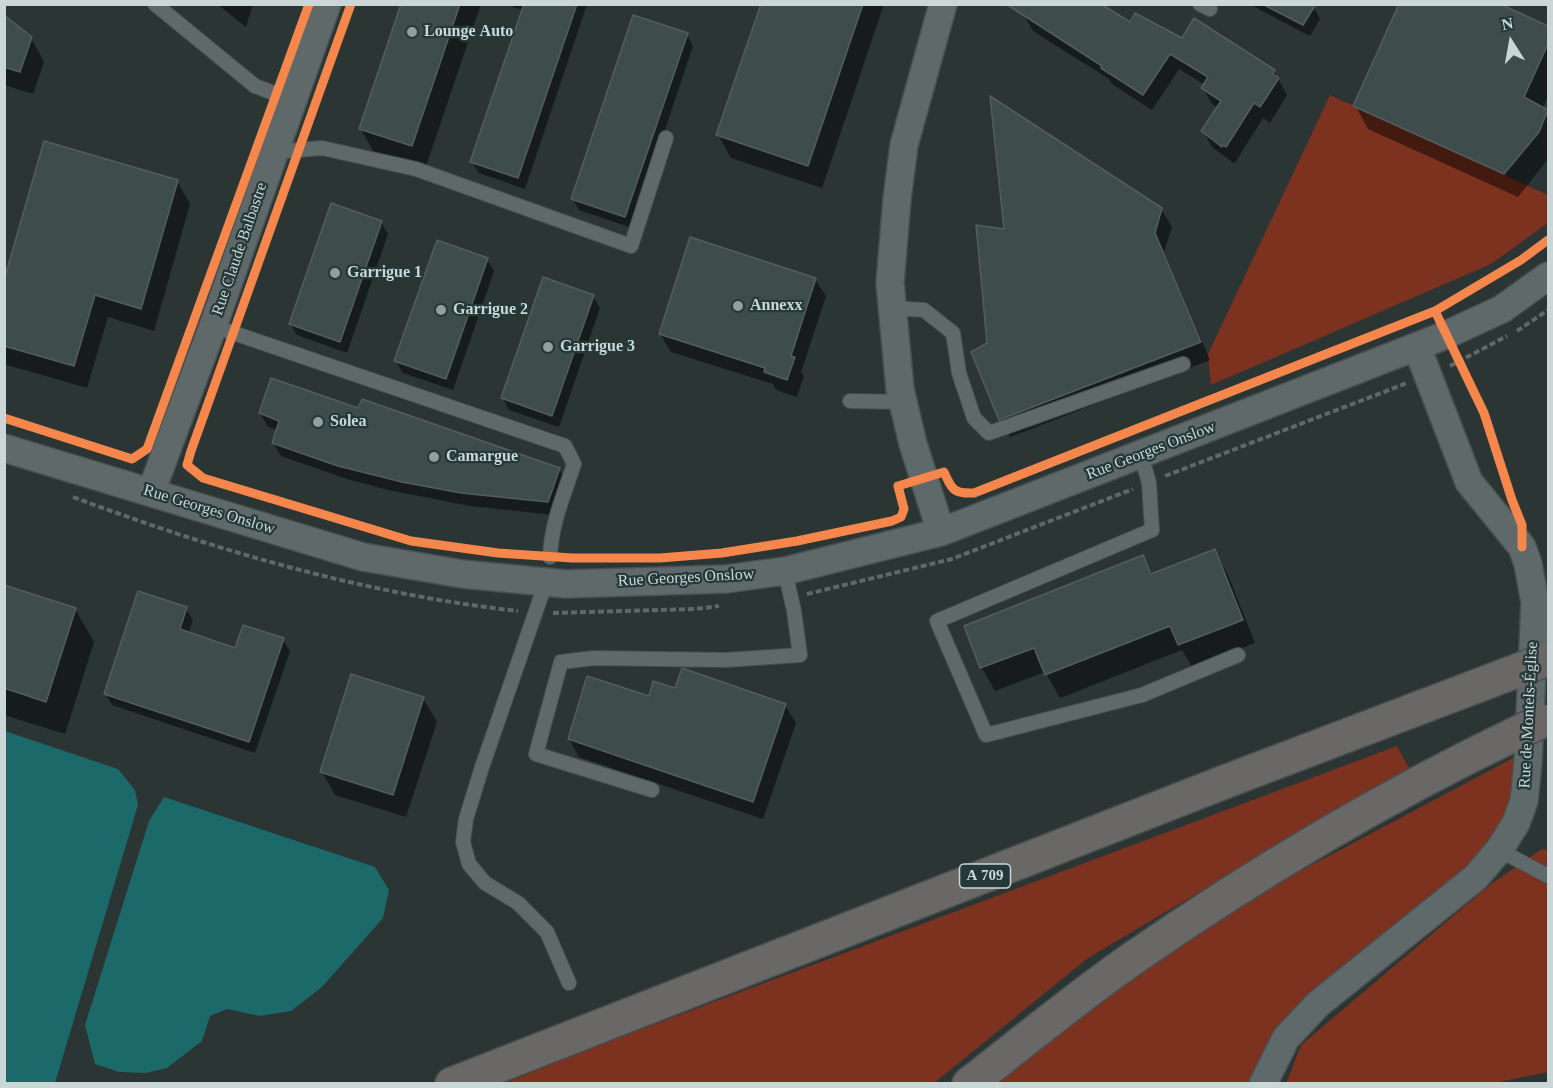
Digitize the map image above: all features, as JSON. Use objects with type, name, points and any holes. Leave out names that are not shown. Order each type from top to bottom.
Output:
[{"type":"highway","name":"A 709","points":[[452,1083],[1227,781],[1538,663]]},
{"type":"highway","points":[[969,1083],[1131,960],[1238,888],[1398,794],[1545,720]]},
{"type":"street","name":"Rue Claude Balbastre","points":[[151,492],[213,326],[327,4]]},
{"type":"street","points":[[942,532],[913,444],[903,402],[890,283],[904,145],[943,4]]},
{"type":"street","points":[[1417,346],[1503,309],[1548,276]]},
{"type":"street","name":"Rue Georges Onslow","points":[[4,448],[363,557],[462,574],[548,569],[566,584],[726,579],[788,584],[942,532],[1417,346]]},
{"type":"street","name":"Rue de Montels-Église","points":[[1263,1083],[1286,1038],[1318,1004],[1476,877],[1499,850],[1516,823],[1524,801],[1528,762],[1535,602],[1528,564],[1522,547],[1469,482],[1417,346]]},
{"type":"lane","points":[[155,4],[255,86],[292,100]]},
{"type":"lane","points":[[274,152],[322,148],[417,169],[631,246],[666,138]]},
{"type":"lane","points":[[892,308],[924,310],[953,333],[958,373],[974,418],[989,432],[1183,364]]},
{"type":"lane","points":[[213,326],[565,446],[574,464],[555,519],[548,569],[537,612],[482,767],[466,819],[463,842],[469,864],[485,883],[518,903],[547,932],[568,983]]},
{"type":"lane","points":[[850,401],[903,402]]},
{"type":"lane","points":[[1141,455],[1149,483],[1152,530],[937,621],[986,735],[1142,695],[1238,655]]},
{"type":"lane","points":[[652,790],[536,754],[561,662],[594,658],[725,660],[800,655],[788,584]]},
{"type":"lane","points":[[1499,850],[1548,876]]},
{"type":"path","points":[[788,584],[823,591],[952,559],[1387,390],[1429,376],[1528,325],[1548,310]]},
{"type":"path","points":[[1446,335],[1464,372]]},
{"type":"path","points":[[72,497],[181,536],[280,565],[375,589],[468,605],[537,612],[583,613],[695,609],[727,605]]},
{"type":"shaded area","points":[[1330,95],[1548,195],[1548,223],[1491,264],[1211,385],[1208,354]]},
{"type":"shaded area","points":[[1397,746],[1409,768],[1088,958],[934,1083],[502,1084],[623,1036]]},
{"type":"shaded area","points":[[1515,757],[1517,786],[1490,848],[1255,1083],[997,1084],[1012,1069],[1169,952],[1291,876]]},
{"type":"shaded area","points":[[1542,849],[1548,850],[1548,1072],[1489,1084],[1286,1084],[1301,1045],[1491,884]]},
{"type":"water","points":[[5,731],[118,769],[135,790],[138,805],[55,1083],[5,1083]]},
{"type":"water","points":[[164,797],[375,867],[389,890],[383,918],[322,987],[291,1011],[260,1016],[227,1009],[210,1016],[202,1041],[167,1068],[146,1073],[119,1072],[95,1064],[85,1025],[149,821]]},
{"type":"building","points":[[401,4],[460,4],[412,146],[359,129]]},
{"type":"building","points":[[524,4],[577,4],[518,178],[470,162]]},
{"type":"building","points":[[761,4],[863,4],[808,166],[716,135]]},
{"type":"building","points":[[1006,4],[1101,4],[1130,22],[1135,13],[1182,38],[1194,18],[1275,70],[1273,74],[1279,78],[1260,107],[1254,103],[1226,147],[1223,145],[1222,147],[1201,131],[1221,101],[1201,88],[1208,77],[1170,54],[1143,95]]},
{"type":"building","points":[[1262,4],[1316,4],[1303,25]]},
{"type":"building","points":[[1399,4],[1500,4],[1548,26],[1548,44],[1524,97],[1548,110],[1539,132],[1504,174],[1353,106]]},
{"type":"building","points":[[4,15],[32,37],[20,72],[4,67]]},
{"type":"building","points":[[633,15],[688,33],[625,217],[571,199]]},
{"type":"building","points":[[990,96],[1162,208],[1155,233],[1201,342],[999,420],[971,352],[987,343],[976,225],[1004,229]]},
{"type":"building","points":[[44,141],[178,180],[141,309],[95,295],[74,366],[4,346],[4,280]]},
{"type":"building","name":"Garrigue 1","points":[[331,203],[382,221],[340,342],[289,324]]},
{"type":"building","name":"Annexx","points":[[690,237],[816,278],[791,356],[795,357],[787,380],[764,372],[765,368],[659,334]]},
{"type":"building","name":"Garrigue 2","points":[[437,240],[488,258],[446,379],[394,361]]},
{"type":"building","name":"Garrigue 3","points":[[543,277],[594,295],[552,416],[501,398]]},
{"type":"building","name":"Camargue","points":[[271,378],[358,408],[362,399],[560,468],[548,502],[461,493],[402,482],[338,466],[272,443],[279,421],[259,413]]},
{"type":"building","points":[[1215,549],[1243,620],[1178,645],[1170,626],[1045,675],[1034,648],[980,668],[964,626],[1143,555],[1151,574]]},
{"type":"building","points":[[4,585],[76,608],[46,702],[4,688]]},
{"type":"building","points":[[138,591],[187,607],[180,629],[235,648],[243,625],[284,638],[249,742],[104,694]]},
{"type":"building","points":[[682,668],[786,704],[753,802],[568,739],[587,676],[649,696],[653,681],[675,688]]},
{"type":"building","points":[[351,674],[424,697],[393,795],[320,772]]},
{"type":"cycle path","points":[[4,418],[132,459],[147,449],[309,4]]},
{"type":"cycle path","points":[[351,4],[191,451],[187,465],[203,478],[411,541],[498,553],[572,558],[660,558],[722,553],[797,541],[892,521],[901,517],[904,509],[898,486],[944,472],[954,490],[974,493],[1435,311],[1484,413],[1522,525],[1522,547]]},
{"type":"cycle path","points":[[1435,311],[1521,260],[1548,240]]},
{"type":"place","name":"Lounge Auto","points":[[412,32]]},
{"type":"place","name":"Garrigue 1","points":[[335,273]]},
{"type":"place","name":"Annexx","points":[[738,306]]},
{"type":"place","name":"Garrigue 2","points":[[441,310]]},
{"type":"place","name":"Garrigue 3","points":[[548,347]]},
{"type":"place","name":"Solea","points":[[318,422]]},
{"type":"place","name":"Camargue","points":[[434,457]]}]
